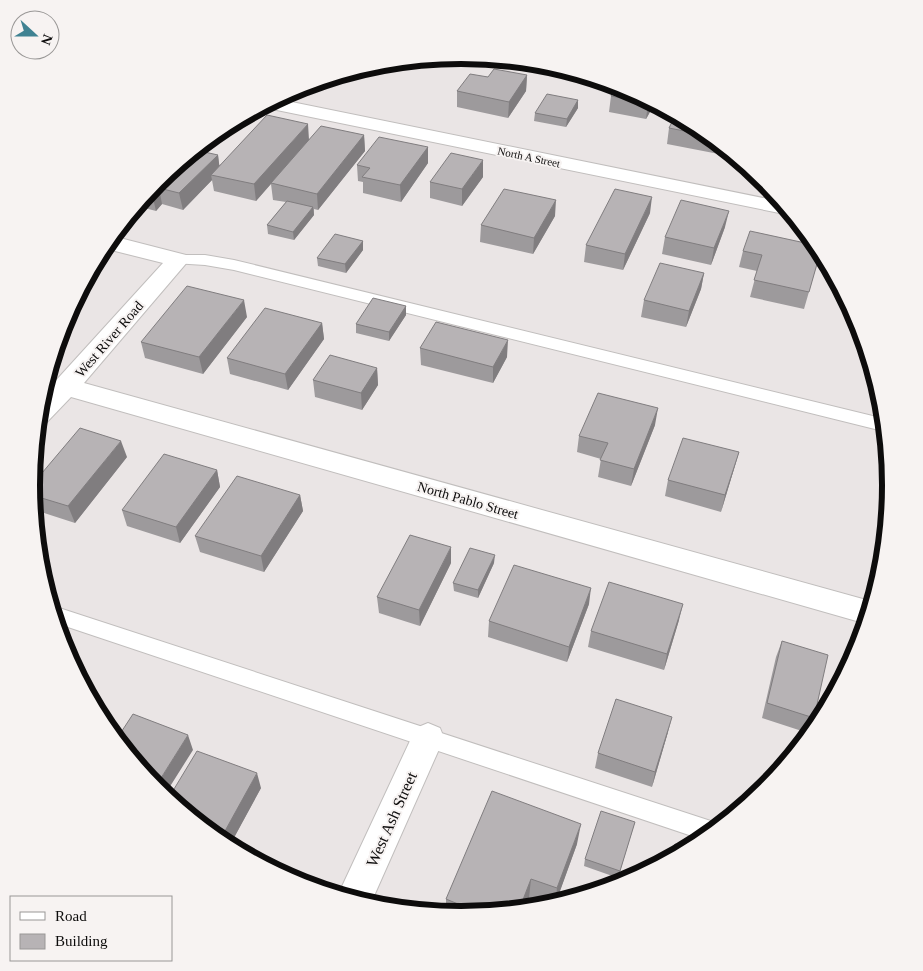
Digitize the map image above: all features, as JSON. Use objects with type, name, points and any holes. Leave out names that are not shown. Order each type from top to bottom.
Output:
[{"type":"street","name":"North A Street","points":[[279,105],[778,207]]},
{"type":"street","points":[[116,244],[178,260]]},
{"type":"street","name":"West River Road","points":[[48,406],[178,260]]},
{"type":"street","name":"North Pablo Street","points":[[66,387],[864,611]]},
{"type":"street","name":"West Ash Street","points":[[357,894],[428,738]]},
{"type":"lane","points":[[178,260],[205,260],[234,265],[878,424]]},
{"type":"lane","points":[[61,617],[705,829]]},
{"type":"building","points":[[494,69],[527,75],[509,102],[457,91],[470,74],[488,77]]},
{"type":"building","points":[[613,92],[632,100],[611,96]]},
{"type":"building","points":[[547,94],[578,100],[567,119],[535,113]]},
{"type":"building","points":[[267,115],[308,124],[254,184],[211,175]]},
{"type":"building","points":[[673,120],[692,132],[669,128]]},
{"type":"building","points":[[321,126],[364,135],[317,194],[271,183]]},
{"type":"building","points":[[379,137],[428,147],[400,185],[362,177],[370,168],[357,165]]},
{"type":"building","points":[[204,152],[218,155],[179,193],[162,189]]},
{"type":"building","points":[[451,153],[483,160],[462,189],[430,182]]},
{"type":"building","points":[[504,189],[556,200],[534,238],[481,225]]},
{"type":"building","points":[[615,189],[652,197],[625,254],[586,245]]},
{"type":"building","points":[[681,200],[729,211],[714,248],[665,237]]},
{"type":"building","points":[[287,201],[313,207],[293,232],[267,225]]},
{"type":"building","points":[[750,231],[806,243],[818,261],[809,292],[754,280],[762,255],[743,251]]},
{"type":"building","points":[[335,234],[363,241],[345,264],[317,258]]},
{"type":"building","points":[[660,263],[704,273],[689,311],[644,300]]},
{"type":"building","points":[[187,286],[244,300],[199,357],[141,342]]},
{"type":"building","points":[[373,298],[406,306],[389,332],[356,324]]},
{"type":"building","points":[[265,308],[322,323],[285,374],[227,358]]},
{"type":"building","points":[[436,322],[508,340],[493,367],[420,348]]},
{"type":"building","points":[[330,355],[377,368],[361,393],[313,380]]},
{"type":"building","points":[[598,393],[658,408],[634,469],[600,460],[608,443],[579,436]]},
{"type":"building","points":[[80,428],[121,441],[68,506],[40,498],[40,475]]},
{"type":"building","points":[[683,438],[739,452],[725,495],[668,480]]},
{"type":"building","points":[[164,454],[217,470],[176,527],[122,510]]},
{"type":"building","points":[[237,476],[300,495],[261,556],[195,536]]},
{"type":"building","points":[[410,535],[451,547],[419,610],[377,597]]},
{"type":"building","points":[[470,548],[495,555],[478,590],[453,583]]},
{"type":"building","points":[[514,565],[591,588],[569,647],[489,621]]},
{"type":"building","points":[[609,582],[683,604],[667,654],[591,631]]},
{"type":"building","points":[[782,641],[828,655],[813,718],[767,703]]},
{"type":"building","points":[[616,699],[672,717],[655,772],[598,753]]},
{"type":"building","points":[[133,714],[188,735],[160,780],[121,733]]},
{"type":"building","points":[[197,751],[257,773],[225,831],[215,827],[205,820],[172,792]]},
{"type":"building","points":[[492,791],[581,824],[557,888],[531,879],[522,902],[465,907],[446,899]]},
{"type":"building","points":[[601,811],[635,822],[620,871],[585,859]]},
{"type":"building","points":[[675,844],[680,846],[673,850]]}]
